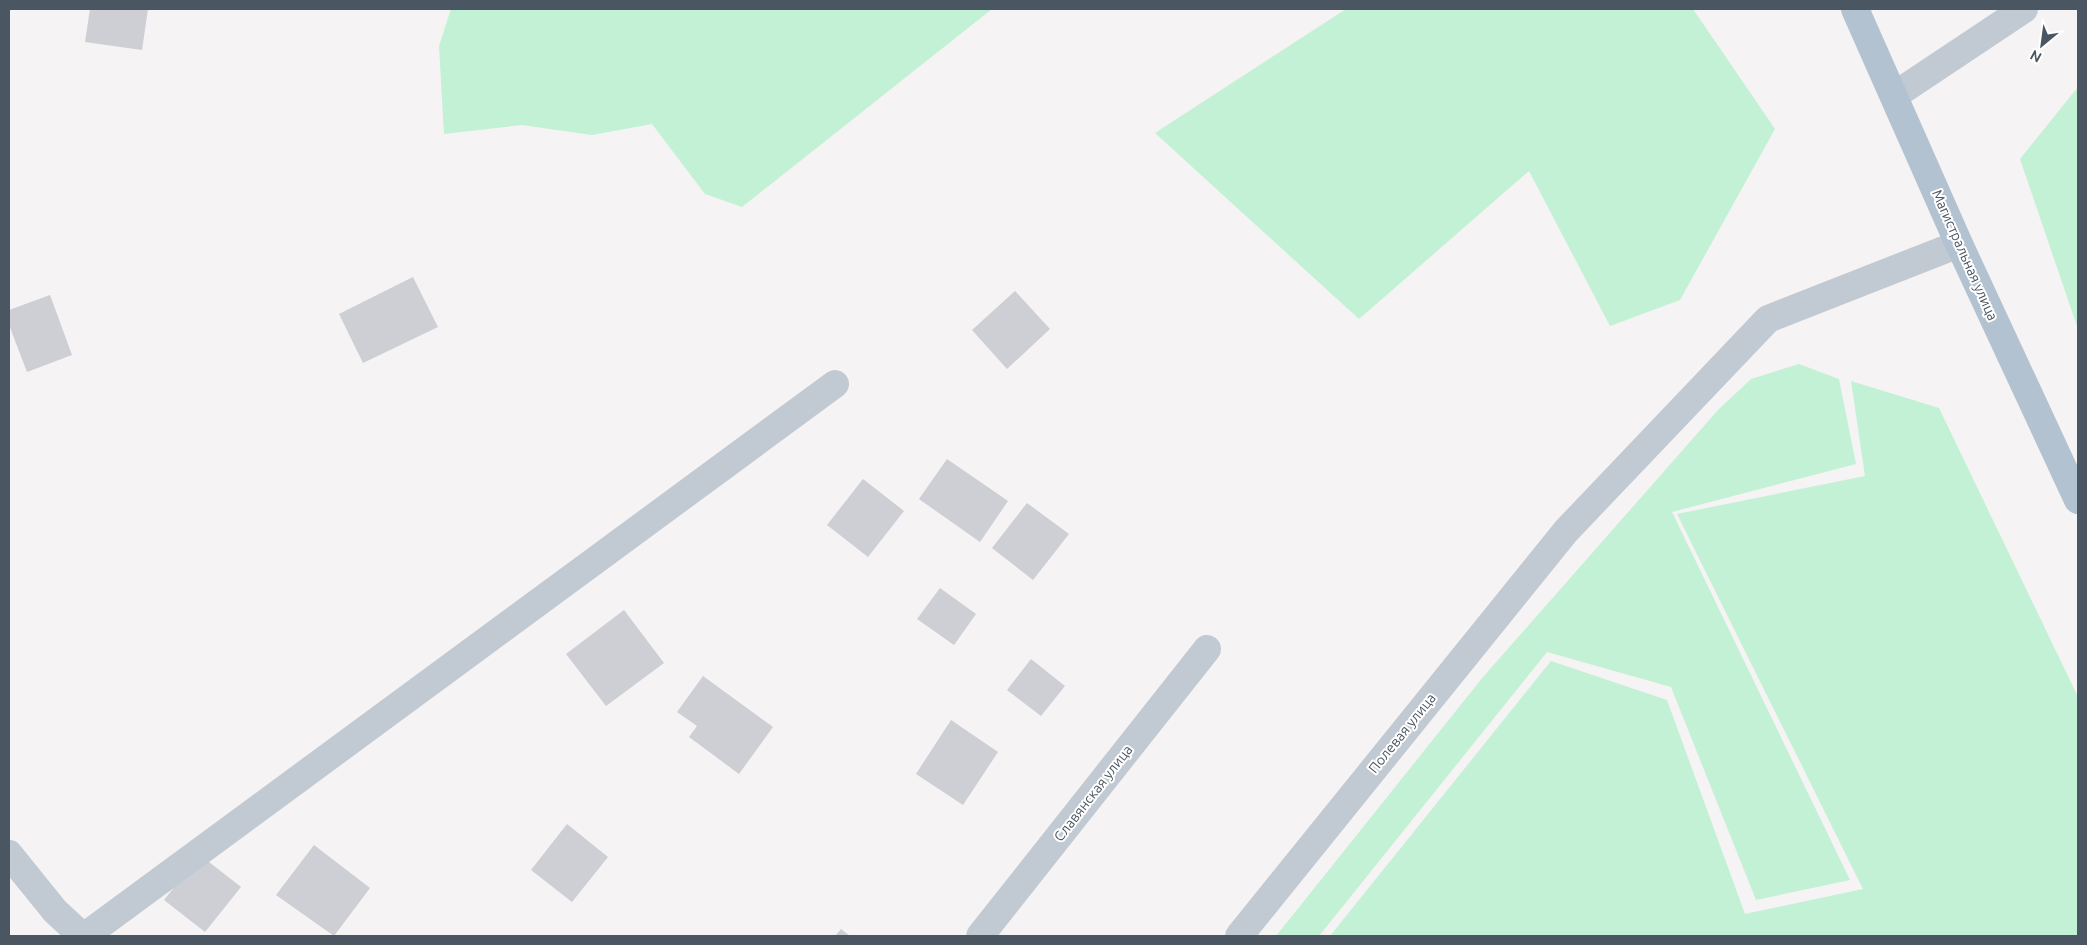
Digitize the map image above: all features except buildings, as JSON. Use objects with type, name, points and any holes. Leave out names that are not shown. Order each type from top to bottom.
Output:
[{"type":"main road","name":"Магистральная улица","points":[[1855,9],[1895,94],[1959,244],[2078,500]]},
{"type":"street","points":[[1895,94],[2024,9]]},
{"type":"street","name":"Полевая улица","points":[[1239,936],[1566,530],[1768,319],[1959,244]]},
{"type":"street","points":[[9,854],[54,911],[84,936],[835,384]]},
{"type":"street","name":"Славянская улица","points":[[980,936],[1207,649]]},
{"type":"green space","points":[[451,9],[992,9],[742,207],[705,194],[652,124],[592,135],[522,125],[444,134],[439,46]]},
{"type":"green space","points":[[1346,9],[1693,9],[1775,129],[1680,300],[1610,326],[1529,171],[1359,319],[1155,133]]},
{"type":"green space","points":[[2078,87],[2078,329],[2020,159]]},
{"type":"green space","points":[[1799,364],[1839,379],[1856,464],[1672,512],[1850,880],[1756,900],[1671,687],[1547,652],[1319,936],[1276,936],[1483,677],[1718,410],[1751,379]]},
{"type":"green space","points":[[1851,381],[1939,408],[2078,697],[2078,936],[1330,936],[1551,661],[1667,700],[1745,914],[1863,889],[1677,514],[1865,476]]}]
